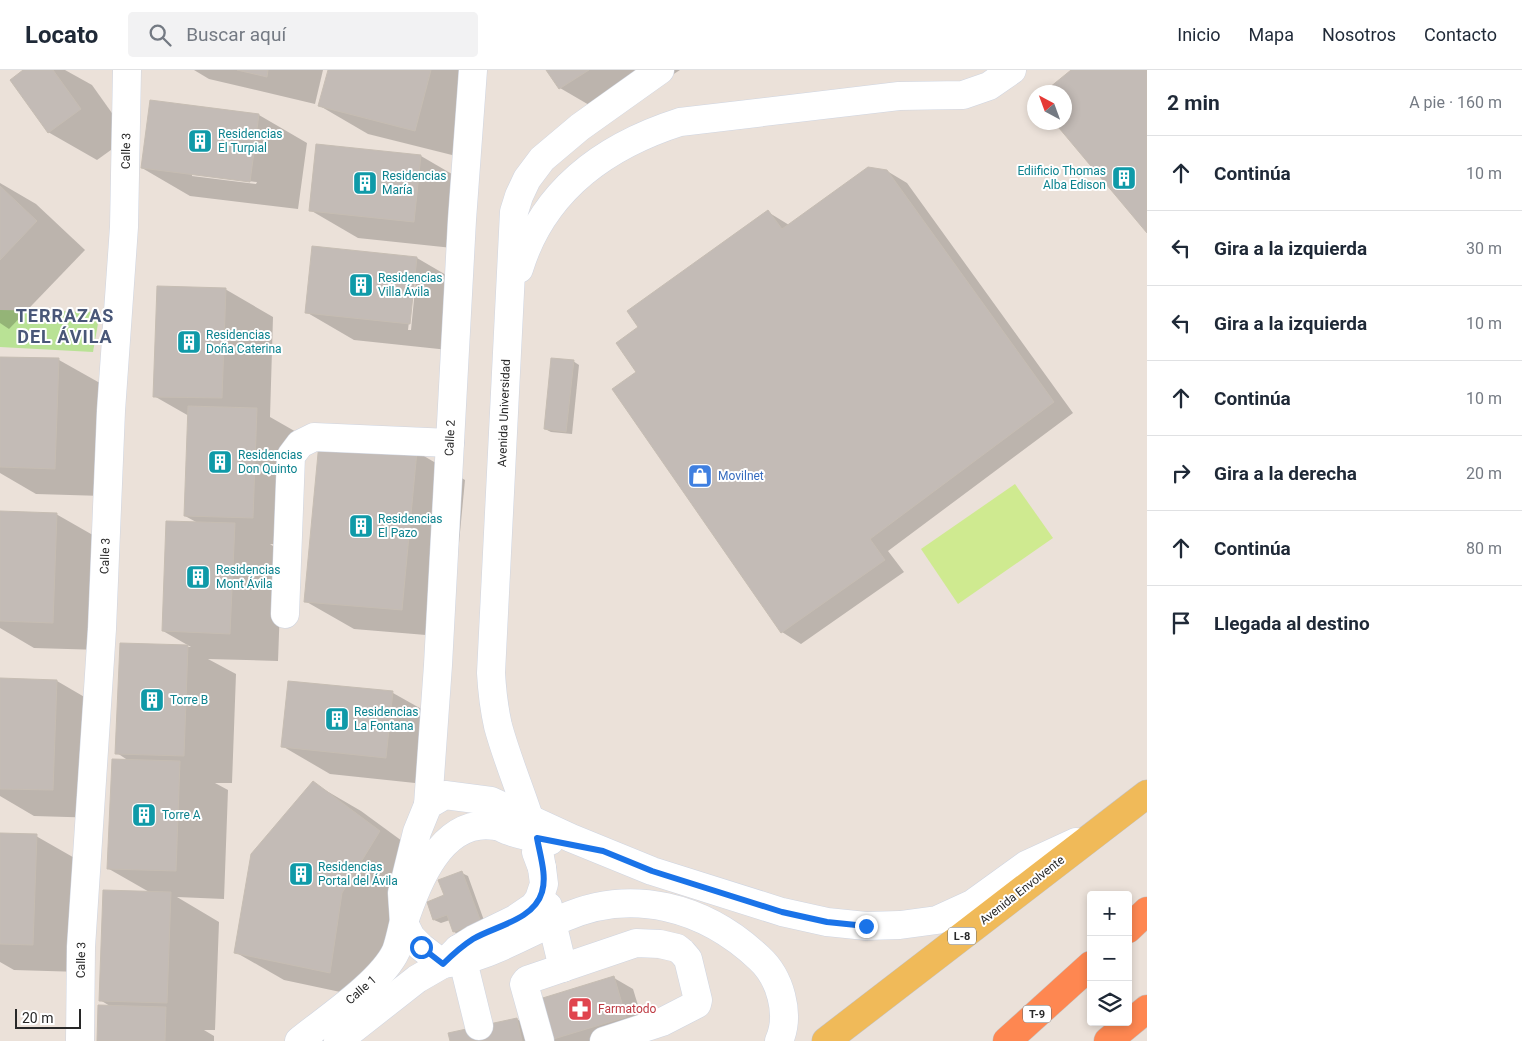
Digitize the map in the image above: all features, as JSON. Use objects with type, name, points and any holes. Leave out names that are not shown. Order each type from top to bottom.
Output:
[{"type":"highway","points":[[1132,925],[1147,911]]},
{"type":"highway","points":[[1132,941],[1147,931]]},
{"type":"highway","points":[[1068,988],[1087,969]]},
{"type":"highway","name":"T-9","points":[[1007,1041],[1087,974]]},
{"type":"highway","points":[[1108,1041],[1146,1010]]},
{"type":"main road","name":"Avenida Envolvente","points":[[826,1041],[1147,794]]},
{"type":"street","name":"Calle 3","points":[[80,1041],[81,946],[102,629],[111,411],[124,227],[128,70]]},
{"type":"street","name":"Calle 2","points":[[404,923],[402,893],[417,832],[428,805],[434,731],[462,220],[473,70]]},
{"type":"street","name":"Avenida Universidad","points":[[525,829],[498,724],[492,696],[491,673],[514,212],[527,178],[542,159],[580,127],[660,70]]},
{"type":"street","points":[[509,301],[531,236],[557,198],[592,164],[639,137],[680,122],[899,96],[964,95],[989,86],[1012,70]]},
{"type":"street","points":[[285,614],[292,456],[300,444],[314,437],[450,443]]},
{"type":"street","points":[[428,805],[444,795],[491,801],[525,829],[558,920],[563,968]]},
{"type":"street","points":[[779,1041],[784,1024],[778,988],[773,974],[764,963],[734,937],[695,916],[677,910],[634,902],[594,906],[558,920],[489,952],[455,958],[421,947],[411,937],[404,923],[422,875],[432,859],[448,841],[462,830],[479,826],[525,829],[603,851],[652,871],[782,912],[827,922],[882,927],[937,920],[972,904],[1026,865],[1097,832]]},
{"type":"street","points":[[455,958],[474,939],[528,911],[539,899],[543,876]]},
{"type":"street","name":"Calle 1","points":[[299,1041],[352,999],[380,973],[396,951],[404,923]]},
{"type":"street","points":[[540,1041],[524,984],[527,980],[636,943],[672,946],[682,952],[688,959],[698,1000],[697,1004],[662,1022],[604,1041]]},
{"type":"street","points":[[455,958],[479,1026]]},
{"type":"street","name":"Calle 1","points":[[342,1040],[417,979],[455,958]]},
{"type":"green space","points":[[0,310],[100,312],[93,352],[0,347]]},
{"type":"green space","points":[[1015,484],[1053,538],[958,604],[921,549]]},
{"type":"building","points":[[23,70],[53,70],[81,109],[48,133],[10,80]]},
{"type":"building","points":[[237,70],[268,70],[267,77]]},
{"type":"building","points":[[328,70],[431,70],[415,131],[318,106]]},
{"type":"building","points":[[546,70],[589,70],[559,89]]},
{"type":"building","name":"Ediificio Thomas Alba Edison","points":[[1071,70],[1147,70],[1147,233],[1061,130],[1072,130],[1072,85],[1053,85]]},
{"type":"building","name":"Residencias El Turpial","points":[[150,100],[259,114],[250,182],[141,168]]},
{"type":"building","name":"Residencias María","points":[[316,144],[421,155],[414,222],[309,211]]},
{"type":"building","points":[[868,167],[887,170],[1054,402],[870,539],[885,560],[781,633],[612,389],[636,372],[616,343],[638,327],[627,311],[768,210],[782,229]]},
{"type":"building","points":[[0,186],[37,221],[0,260]]},
{"type":"building","name":"Residencias Villa Ávila","points":[[312,246],[417,257],[410,324],[305,313]]},
{"type":"building","name":"Residencias Doña Caterina","points":[[157,286],[226,288],[222,398],[153,397]]},
{"type":"building","points":[[0,357],[59,358],[55,469],[0,467]]},
{"type":"building","points":[[551,358],[574,360],[566,432],[544,429]]},
{"type":"building","name":"Residencias Don Quinto","points":[[188,406],[257,408],[253,518],[184,516]]},
{"type":"building","name":"Residencias El Pazo","points":[[319,443],[417,451],[402,610],[304,602]]},
{"type":"building","points":[[0,511],[57,513],[53,623],[0,621]]},
{"type":"building","name":"Residencias Mont Ávila","points":[[166,521],[235,523],[230,634],[162,631]]},
{"type":"building","name":"Torre B","points":[[120,643],[188,645],[184,756],[115,754]]},
{"type":"building","points":[[0,678],[57,680],[53,790],[0,789]]},
{"type":"building","name":"Residencias La Fontana","points":[[288,681],[393,691],[386,758],[281,747]]},
{"type":"building","name":"Torre A","points":[[112,759],[180,761],[176,871],[107,869]]},
{"type":"building","name":"Residencias Portal del Ávila","points":[[313,781],[380,831],[342,893],[330,973],[234,953],[251,854]]},
{"type":"building","points":[[0,833],[37,834],[33,945],[0,944]]},
{"type":"building","points":[[462,871],[481,922],[453,932],[447,915],[433,920],[427,902],[444,895],[438,880]]},
{"type":"building","points":[[103,890],[171,892],[167,1003],[99,1001]]},
{"type":"building","name":"Farmatodo","points":[[614,976],[626,1017],[547,1041],[533,1001]]},
{"type":"building","points":[[98,1005],[166,1007],[165,1041],[97,1041]]},
{"type":"building","points":[[517,1018],[522,1041],[450,1041],[448,1033]]},
{"type":"place","name":"Residencias El Turpial","points":[[200,141]]},
{"type":"place","name":"Ediificio Thomas Alba Edison","points":[[1124,178]]},
{"type":"place","name":"Residencias María","points":[[365,183]]},
{"type":"place","name":"Residencias Villa Ávila","points":[[361,285]]},
{"type":"place","name":"Residencias Doña Caterina","points":[[189,342]]},
{"type":"place","name":"Residencias Don Quinto","points":[[220,462]]},
{"type":"place","name":"Movilnet","points":[[700,476]]},
{"type":"place","name":"Residencias El Pazo","points":[[361,526]]},
{"type":"place","name":"Residencias Mont Ávila","points":[[198,577]]},
{"type":"place","name":"Torre B","points":[[152,700]]},
{"type":"place","name":"Residencias La Fontana","points":[[337,719]]},
{"type":"place","name":"Torre A","points":[[144,815]]},
{"type":"place","name":"Residencias Portal del Ávila","points":[[301,874]]},
{"type":"place","name":"Farmatodo","points":[[580,1009]]},
{"type":"district","name":"TERRAZAS DEL ÁVILA","points":[[65,326]]},
{"type":"route","points":[[421,947],[443,964],[458,949],[515,919],[534,906],[539,899],[544,884],[537,838],[603,851],[652,871],[782,912],[827,922],[866,926]]}]
